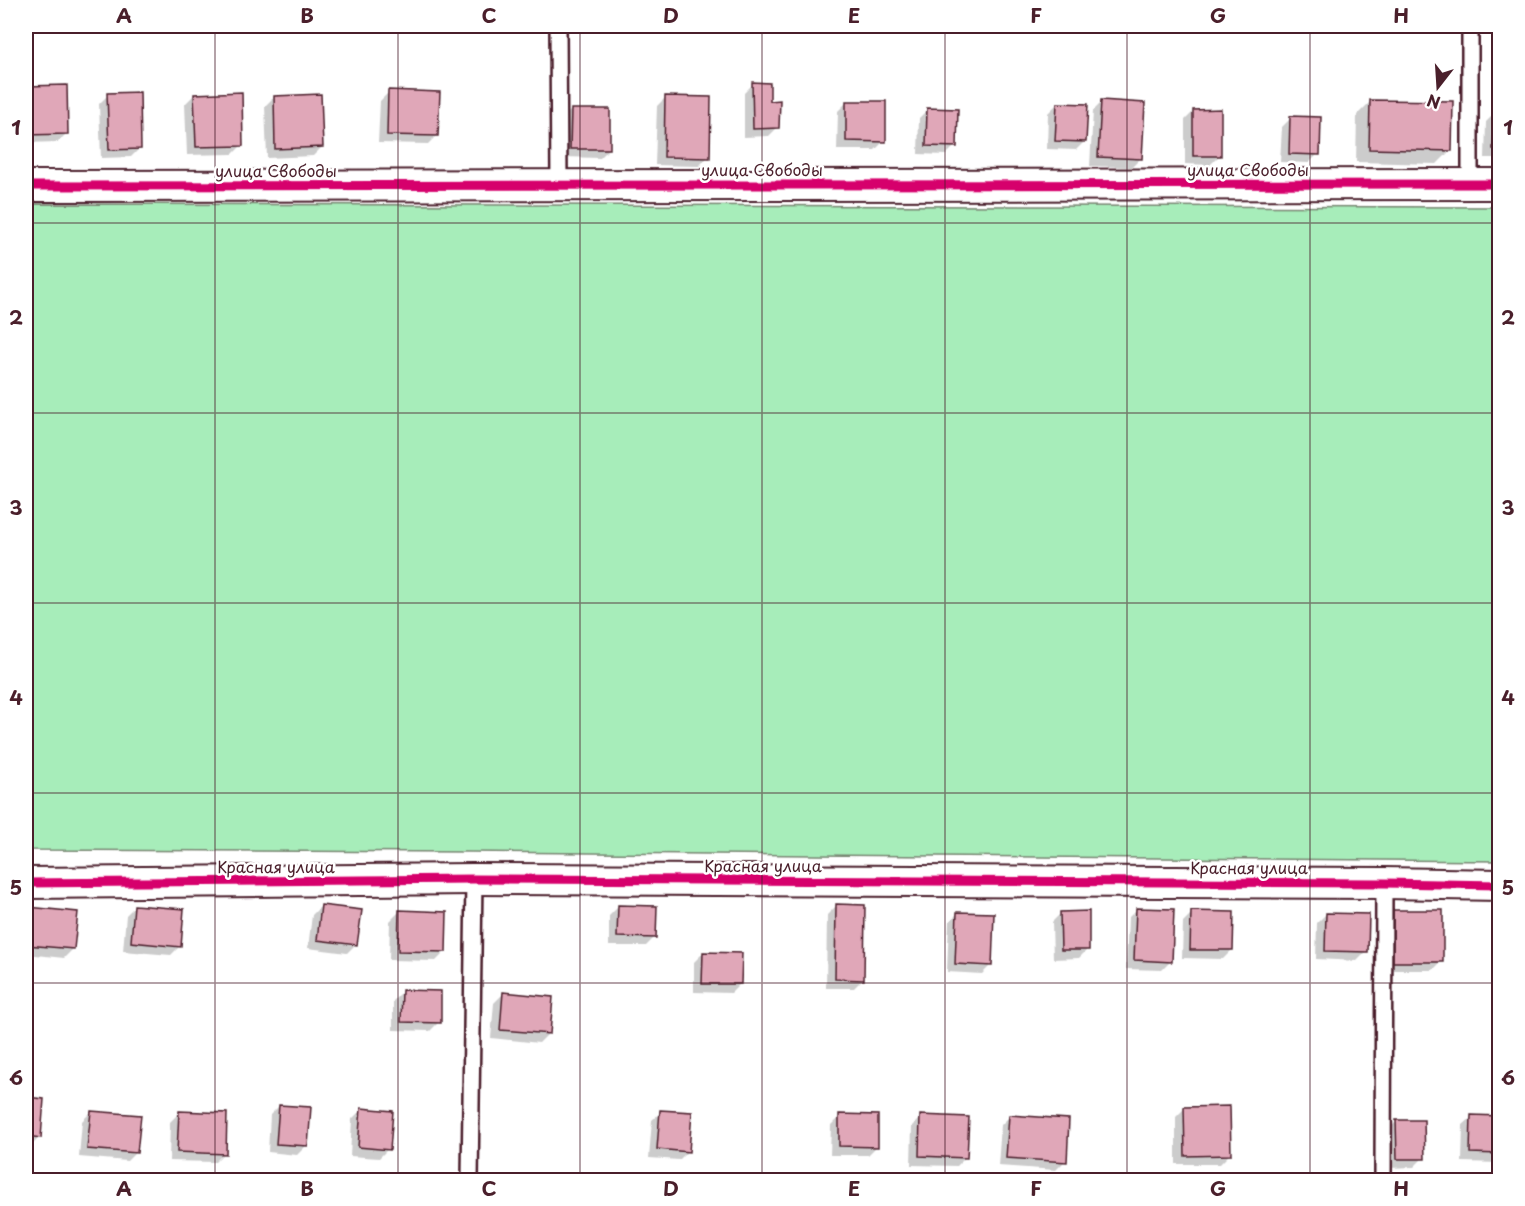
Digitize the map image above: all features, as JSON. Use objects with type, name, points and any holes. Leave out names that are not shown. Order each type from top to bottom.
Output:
[{"type":"street","name":"улица Свободы","points":[[26,186],[1500,184]]},
{"type":"street","name":"Красная улица","points":[[26,883],[474,879],[1500,885]]},
{"type":"lane","points":[[558,26],[559,184]]},
{"type":"lane","points":[[1470,26],[1470,183]]},
{"type":"lane","points":[[470,1180],[474,879]]},
{"type":"lane","points":[[1383,1180],[1384,883]]},
{"type":"green space","points":[[26,204],[1499,207],[1499,861],[26,850]]},
{"type":"building","points":[[752,82],[770,83],[770,101],[780,100],[779,128],[753,129]]},
{"type":"building","points":[[67,85],[68,134],[26,135],[26,86]]},
{"type":"building","points":[[388,90],[440,92],[438,136],[387,135]]},
{"type":"building","points":[[140,92],[141,149],[109,150],[107,93]]},
{"type":"building","points":[[242,92],[243,146],[196,147],[194,94]]},
{"type":"building","points":[[321,94],[323,147],[275,149],[274,96]]},
{"type":"building","points":[[665,96],[711,97],[710,158],[664,157]]},
{"type":"building","points":[[1101,100],[1145,103],[1142,159],[1098,157]]},
{"type":"building","points":[[1370,100],[1453,101],[1452,151],[1369,149]]},
{"type":"building","points":[[846,101],[886,101],[886,142],[846,141]]},
{"type":"building","points":[[1057,103],[1088,104],[1086,142],[1055,141]]},
{"type":"building","points":[[927,108],[958,109],[957,147],[926,146]]},
{"type":"building","points":[[571,109],[610,109],[610,149],[570,149]]},
{"type":"building","points":[[1221,109],[1221,156],[1193,156],[1193,110]]},
{"type":"building","points":[[1495,111],[1500,112],[1500,149],[1493,149]]},
{"type":"building","points":[[1290,116],[1321,117],[1320,155],[1289,154]]},
{"type":"building","points":[[836,904],[865,905],[864,980],[835,979]]},
{"type":"building","points":[[134,905],[184,909],[181,947],[131,942]]},
{"type":"building","points":[[321,905],[362,910],[357,945],[317,940]]},
{"type":"building","points":[[618,905],[657,906],[656,938],[617,937]]},
{"type":"building","points":[[28,907],[78,912],[74,949],[26,945]]},
{"type":"building","points":[[1136,908],[1174,909],[1172,962],[1134,960]]},
{"type":"building","points":[[399,910],[447,912],[446,952],[398,951]]},
{"type":"building","points":[[1393,910],[1443,910],[1443,962],[1393,962]]},
{"type":"building","points":[[1089,911],[1089,950],[1061,950],[1060,912]]},
{"type":"building","points":[[1191,911],[1234,912],[1233,950],[1190,950]]},
{"type":"building","points":[[957,912],[994,913],[992,966],[955,964]]},
{"type":"building","points":[[1326,913],[1369,914],[1368,952],[1325,951]]},
{"type":"building","points":[[703,952],[742,953],[741,984],[702,984]]},
{"type":"building","points":[[402,990],[441,991],[441,1023],[401,1022]]},
{"type":"building","points":[[503,992],[553,997],[550,1034],[500,1030]]},
{"type":"building","points":[[26,1097],[44,1099],[41,1138],[26,1136]]},
{"type":"building","points":[[279,1105],[311,1107],[308,1146],[276,1144]]},
{"type":"building","points":[[1230,1106],[1231,1155],[1185,1156],[1184,1107]]},
{"type":"building","points":[[361,1108],[393,1111],[390,1150],[358,1147]]},
{"type":"building","points":[[660,1110],[692,1112],[689,1152],[657,1149]]},
{"type":"building","points":[[91,1111],[141,1115],[137,1153],[87,1149]]},
{"type":"building","points":[[179,1111],[227,1113],[226,1154],[177,1152]]},
{"type":"building","points":[[839,1114],[878,1115],[878,1147],[839,1146]]},
{"type":"building","points":[[920,1115],[969,1117],[967,1158],[919,1156]]},
{"type":"building","points":[[1009,1115],[1069,1119],[1067,1162],[1006,1158]]},
{"type":"building","points":[[1471,1115],[1500,1116],[1500,1154],[1470,1153]]},
{"type":"building","points":[[1396,1120],[1424,1120],[1425,1159],[1397,1159]]},
{"type":"cycle path","points":[[26,186],[1500,184]]},
{"type":"cycle path","points":[[26,883],[474,879],[1500,885]]}]
